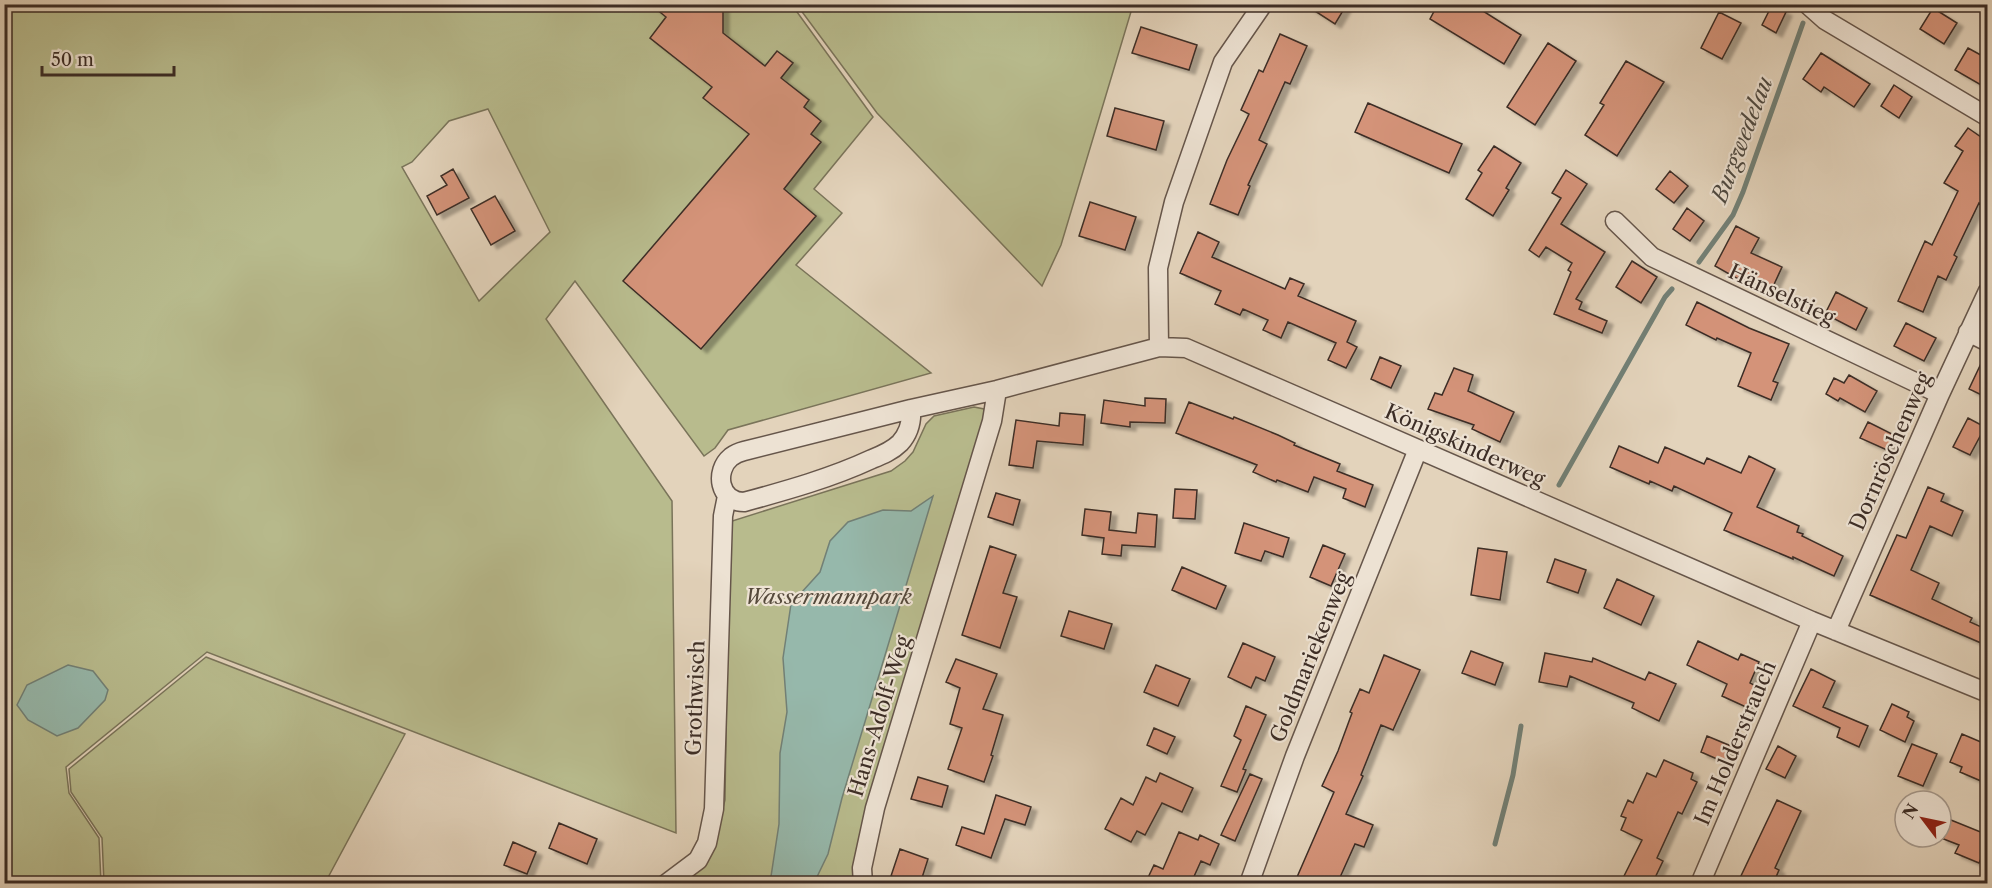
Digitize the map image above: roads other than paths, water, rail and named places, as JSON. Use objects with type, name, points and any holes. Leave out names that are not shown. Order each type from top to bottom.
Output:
[{"type":"street","points":[[1159,347],[1158,268],[1174,202],[1223,62],[1263,4]]},
{"type":"street","points":[[1807,4],[1825,20],[1988,117]]},
{"type":"street","name":"Hänselstieg","points":[[1615,221],[1652,257],[1940,394]]},
{"type":"street","name":"Dornröschenweg","points":[[1836,631],[1988,291]]},
{"type":"street","points":[[1968,332],[1988,342]]},
{"type":"street","name":"Königskinderweg","points":[[727,496],[722,487],[723,470],[728,461],[737,453],[910,409],[997,390],[1159,347],[1186,348],[1812,621],[1988,693]]},
{"type":"street","name":"Hans-Adolf-Weg","points":[[863,884],[862,868],[875,808],[992,420],[997,390]]},
{"type":"street","points":[[727,496],[738,502],[765,496],[828,477],[881,455],[893,449],[908,432],[912,416],[910,409]]},
{"type":"street","name":"Goldmariekenweg","points":[[1249,884],[1295,756],[1418,449]]},
{"type":"street","name":"Grothwisch","points":[[666,884],[698,860],[707,843],[714,809],[723,516],[727,496]]},
{"type":"street","name":"Im Holderstrauch","points":[[1700,884],[1812,621]]},
{"type":"waterway","name":"Burgwedelau","points":[[1699,262],[1733,215],[1803,23]]},
{"type":"waterway","name":"Burgwedelau","points":[[1559,485],[1665,297],[1672,289]]},
{"type":"waterway","name":"Burgwedelau","points":[[1495,844],[1513,775],[1521,726]]},
{"type":"park label","name":"Wassermannpark","points":[[828,596]]}]
